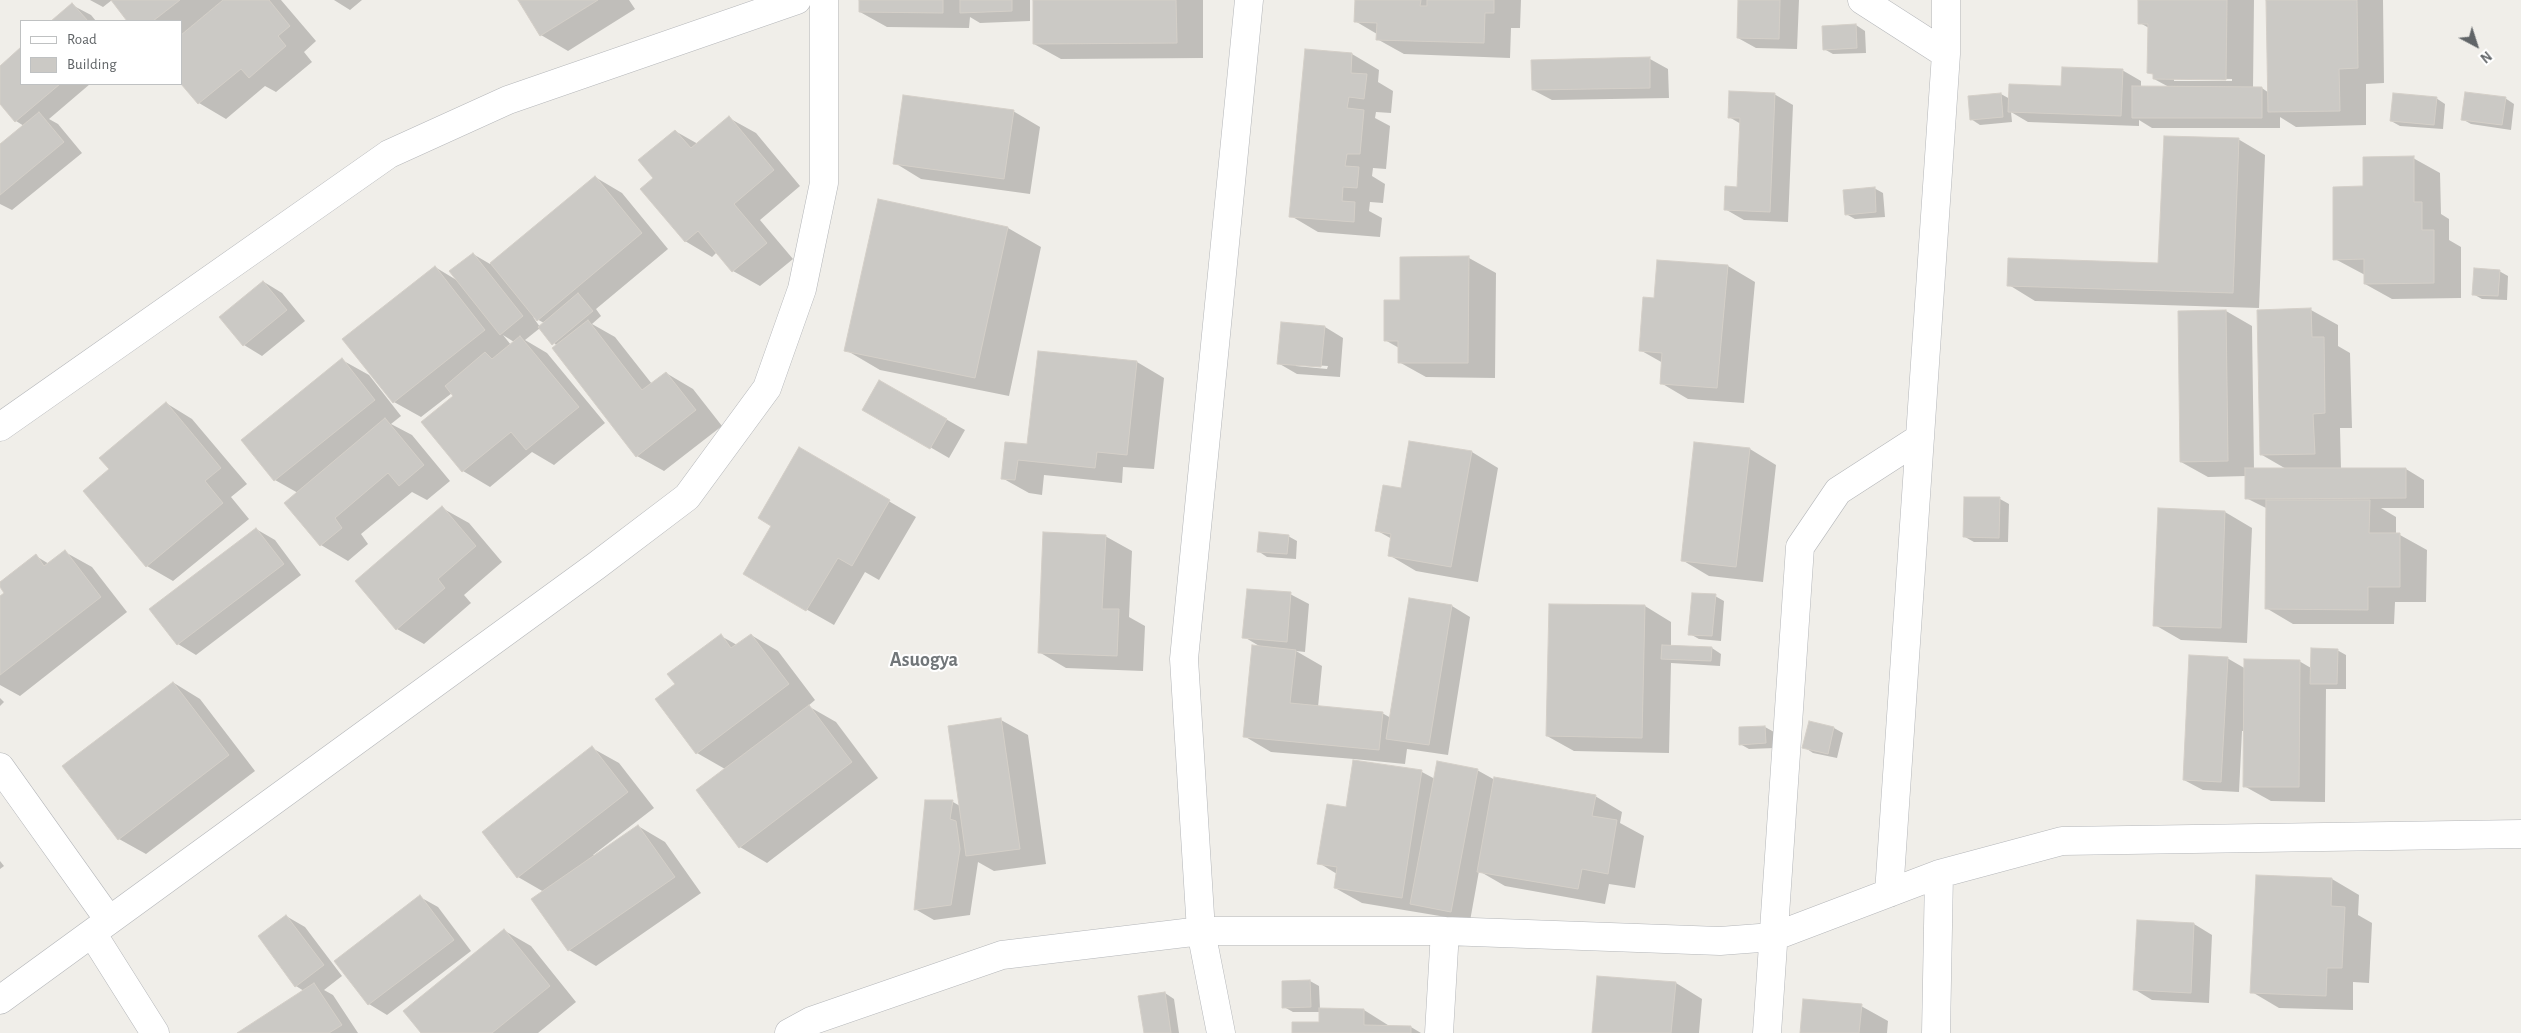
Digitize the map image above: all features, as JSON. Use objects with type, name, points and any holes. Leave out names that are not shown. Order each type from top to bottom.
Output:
[{"type":"street","points":[[0,427],[389,154],[508,100],[797,0]]},
{"type":"street","points":[[0,1000],[687,497],[767,388],[802,289],[824,183],[824,0]]},
{"type":"street","points":[[1220,1033],[1201,931],[1184,659],[1249,0]]},
{"type":"street","points":[[1862,0],[1946,54]]},
{"type":"street","points":[[1889,893],[1946,54],[1946,0]]},
{"type":"street","points":[[1767,1033],[1800,547],[1838,491],[1920,438]]},
{"type":"street","points":[[0,767],[101,927],[155,1033]]},
{"type":"street","points":[[789,1033],[811,1021],[1002,955],[1201,931],[1445,930],[1720,941],[1773,937],[1939,874],[2062,841],[2521,834]]},
{"type":"street","points":[[1936,1033],[1939,874]]},
{"type":"street","points":[[1439,1033],[1445,930]]},
{"type":"building","points":[[111,0],[180,0],[154,20],[126,20]]},
{"type":"building","points":[[223,0],[269,0],[290,26],[278,36],[286,46],[249,78],[241,69],[198,104],[182,85],[182,34]]},
{"type":"building","points":[[518,0],[598,0],[540,36]]},
{"type":"building","points":[[859,0],[943,0],[943,13],[859,12]]},
{"type":"building","points":[[960,0],[1012,0],[1012,11],[960,13]]},
{"type":"building","points":[[1033,0],[1176,0],[1177,43],[1033,44]]},
{"type":"building","points":[[1355,0],[1421,0],[1420,6],[1427,6],[1427,0],[1494,0],[1494,13],[1485,13],[1484,43],[1376,40],[1377,23],[1354,22]]},
{"type":"building","points":[[1738,0],[1780,0],[1779,39],[1737,38]]},
{"type":"building","points":[[2138,0],[2227,0],[2226,80],[2153,79],[2153,74],[2147,73],[2148,24],[2138,24]]},
{"type":"building","points":[[2266,0],[2357,0],[2358,68],[2339,69],[2340,111],[2268,112]]},
{"type":"building","points":[[72,3],[87,20],[52,20]]},
{"type":"building","points":[[1856,24],[1857,48],[1823,50],[1822,26]]},
{"type":"building","points":[[20,48],[20,85],[59,85],[15,122],[0,104],[0,66]]},
{"type":"building","points":[[1305,49],[1352,53],[1351,73],[1367,74],[1364,99],[1349,97],[1347,108],[1364,110],[1360,154],[1347,154],[1345,166],[1359,167],[1357,188],[1343,187],[1342,201],[1355,202],[1354,222],[1289,217]]},
{"type":"building","points":[[1650,57],[1650,88],[1532,90],[1531,60]]},
{"type":"building","points":[[2062,67],[2123,69],[2121,116],[2008,112],[2009,84],[2061,86]]},
{"type":"building","points":[[2132,86],[2262,87],[2262,118],[2132,118]]},
{"type":"building","points":[[1729,91],[1775,93],[1770,212],[1724,210],[1725,186],[1737,187],[1740,118],[1728,118]]},
{"type":"building","points":[[2465,92],[2506,97],[2502,125],[2461,120]]},
{"type":"building","points":[[2001,93],[2003,117],[1970,120],[1968,96]]},
{"type":"building","points":[[2393,93],[2437,97],[2434,125],[2390,121]]},
{"type":"building","points":[[903,95],[1014,110],[1004,179],[893,164]]},
{"type":"building","points":[[39,112],[64,142],[0,195],[0,144]]},
{"type":"building","points":[[729,116],[774,170],[734,204],[767,243],[732,272],[698,231],[685,242],[640,189],[653,178],[638,160],[675,130],[691,148]]},
{"type":"building","points":[[2164,136],[2239,138],[2233,293],[2007,286],[2008,258],[2158,263]]},
{"type":"building","points":[[2414,156],[2414,202],[2422,202],[2422,230],[2434,230],[2434,283],[2364,284],[2364,259],[2333,260],[2333,187],[2363,186],[2363,157]]},
{"type":"building","points":[[595,176],[642,233],[537,321],[490,263]]},
{"type":"building","points":[[1875,187],[1876,212],[1845,215],[1843,190]]},
{"type":"building","points":[[878,199],[1008,227],[975,378],[844,351]]},
{"type":"building","points":[[473,253],[523,316],[500,335],[449,271]]},
{"type":"building","points":[[1469,256],[1468,363],[1398,363],[1398,341],[1384,341],[1384,300],[1400,300],[1400,257]]},
{"type":"building","points":[[1657,260],[1728,265],[1717,388],[1660,384],[1662,353],[1639,351],[1643,297],[1654,298]]},
{"type":"building","points":[[435,266],[485,330],[393,403],[342,339]]},
{"type":"building","points":[[2474,268],[2500,270],[2498,296],[2472,295]]},
{"type":"building","points":[[263,281],[287,310],[243,346],[219,317]]},
{"type":"building","points":[[578,293],[593,311],[552,345],[538,327]]},
{"type":"building","points":[[2311,308],[2312,337],[2324,337],[2325,413],[2313,414],[2315,454],[2260,455],[2257,310]]},
{"type":"building","points":[[2226,310],[2228,461],[2180,462],[2178,311]]},
{"type":"building","points":[[588,320],[642,390],[666,372],[696,410],[636,457],[552,348]]},
{"type":"building","points":[[1281,322],[1325,326],[1321,367],[1277,364]]},
{"type":"building","points":[[520,336],[579,407],[526,450],[511,432],[462,472],[421,422],[453,396],[445,386],[485,352],[492,359]]},
{"type":"building","points":[[1038,351],[1137,361],[1127,455],[1097,452],[1095,468],[1018,460],[1015,480],[1001,479],[1005,442],[1027,444]]},
{"type":"building","points":[[342,358],[375,400],[274,481],[241,440]]},
{"type":"building","points":[[879,380],[947,419],[930,449],[862,410]]},
{"type":"building","points":[[166,402],[221,468],[205,481],[223,503],[146,567],[83,491],[109,469],[99,458]]},
{"type":"building","points":[[385,418],[424,465],[399,486],[388,473],[335,518],[342,528],[320,546],[284,503]]},
{"type":"building","points":[[1409,441],[1472,451],[1451,567],[1388,556],[1391,534],[1375,531],[1383,485],[1401,488]]},
{"type":"building","points":[[1694,442],[1750,448],[1736,567],[1681,561]]},
{"type":"building","points":[[799,447],[890,500],[852,566],[838,558],[806,611],[743,574],[771,526],[758,518]]},
{"type":"building","points":[[2245,468],[2406,468],[2406,498],[2245,499]]},
{"type":"building","points":[[1964,497],[2000,497],[1999,538],[1963,537]]},
{"type":"building","points":[[2266,500],[2370,500],[2369,533],[2400,533],[2400,587],[2368,587],[2368,610],[2265,609]]},
{"type":"building","points":[[442,506],[476,546],[438,579],[445,588],[396,630],[355,581]]},
{"type":"building","points":[[2158,508],[2225,511],[2221,628],[2153,626]]},
{"type":"building","points":[[256,528],[284,564],[177,645],[149,609]]},
{"type":"building","points":[[1043,532],[1106,535],[1102,609],[1119,609],[1117,656],[1038,653]]},
{"type":"building","points":[[1259,532],[1289,535],[1287,554],[1257,552]]},
{"type":"building","points":[[65,550],[101,597],[0,675],[0,596],[4,593],[0,587],[0,582],[36,554],[44,566]]},
{"type":"building","points":[[1247,589],[1291,592],[1287,642],[1242,638]]},
{"type":"building","points":[[1692,593],[1716,594],[1712,636],[1688,635]]},
{"type":"building","points":[[1409,598],[1452,605],[1429,745],[1386,739]]},
{"type":"building","points":[[1549,604],[1645,605],[1642,738],[1546,736]]},
{"type":"building","points":[[721,634],[731,648],[751,634],[789,684],[696,754],[655,699],[675,684],[667,674]]},
{"type":"building","points":[[1252,645],[1296,650],[1290,703],[1383,712],[1379,750],[1243,737]]},
{"type":"building","points":[[1662,645],[1712,647],[1711,661],[1661,659]]},
{"type":"building","points":[[2311,648],[2338,649],[2337,684],[2310,684]]},
{"type":"building","points":[[2189,655],[2228,657],[2221,782],[2183,780]]},
{"type":"building","points":[[2244,659],[2300,660],[2299,787],[2243,787]]},
{"type":"building","points":[[173,682],[229,755],[118,840],[62,766]]},
{"type":"building","points":[[809,705],[852,762],[739,848],[696,790]]},
{"type":"building","points":[[1001,718],[1020,849],[966,856],[948,726]]},
{"type":"building","points":[[1809,721],[1834,727],[1828,754],[1802,748]]},
{"type":"building","points":[[1765,726],[1766,743],[1739,745],[1739,727]]},
{"type":"building","points":[[592,746],[628,792],[517,878],[482,832]]},
{"type":"building","points":[[1353,760],[1422,770],[1402,898],[1334,888],[1337,867],[1317,864],[1327,804],[1346,807]]},
{"type":"building","points":[[1437,761],[1478,769],[1451,912],[1410,904]]},
{"type":"building","points":[[1494,777],[1596,795],[1592,816],[1617,820],[1608,874],[1582,869],[1578,889],[1477,872]]},
{"type":"building","points":[[925,800],[953,800],[950,819],[956,821],[960,849],[951,905],[914,910]]},
{"type":"building","points":[[638,825],[675,877],[568,951],[531,899]]},
{"type":"building","points":[[2256,875],[2332,878],[2331,906],[2345,907],[2342,968],[2327,968],[2326,996],[2250,993]]},
{"type":"building","points":[[420,895],[454,940],[368,1005],[334,961]]},
{"type":"building","points":[[286,915],[324,965],[295,987],[258,936]]},
{"type":"building","points":[[2137,920],[2194,923],[2191,993],[2133,990]]},
{"type":"building","points":[[504,929],[550,986],[492,1033],[421,1033],[403,1011]]},
{"type":"building","points":[[1597,976],[1676,982],[1671,1033],[1592,1033]]},
{"type":"building","points":[[1310,980],[1311,1007],[1282,1008],[1282,981]]},
{"type":"building","points":[[314,983],[342,1025],[329,1033],[237,1033]]},
{"type":"building","points":[[1165,992],[1171,1033],[1144,1033],[1138,996]]},
{"type":"building","points":[[1803,999],[1862,1004],[1859,1033],[1800,1033]]},
{"type":"building","points":[[1319,1008],[1364,1009],[1364,1025],[1411,1026],[1411,1033],[1292,1033],[1292,1022],[1319,1022]]},
{"type":"district","name":"Asuogya","points":[[924,660]]}]
